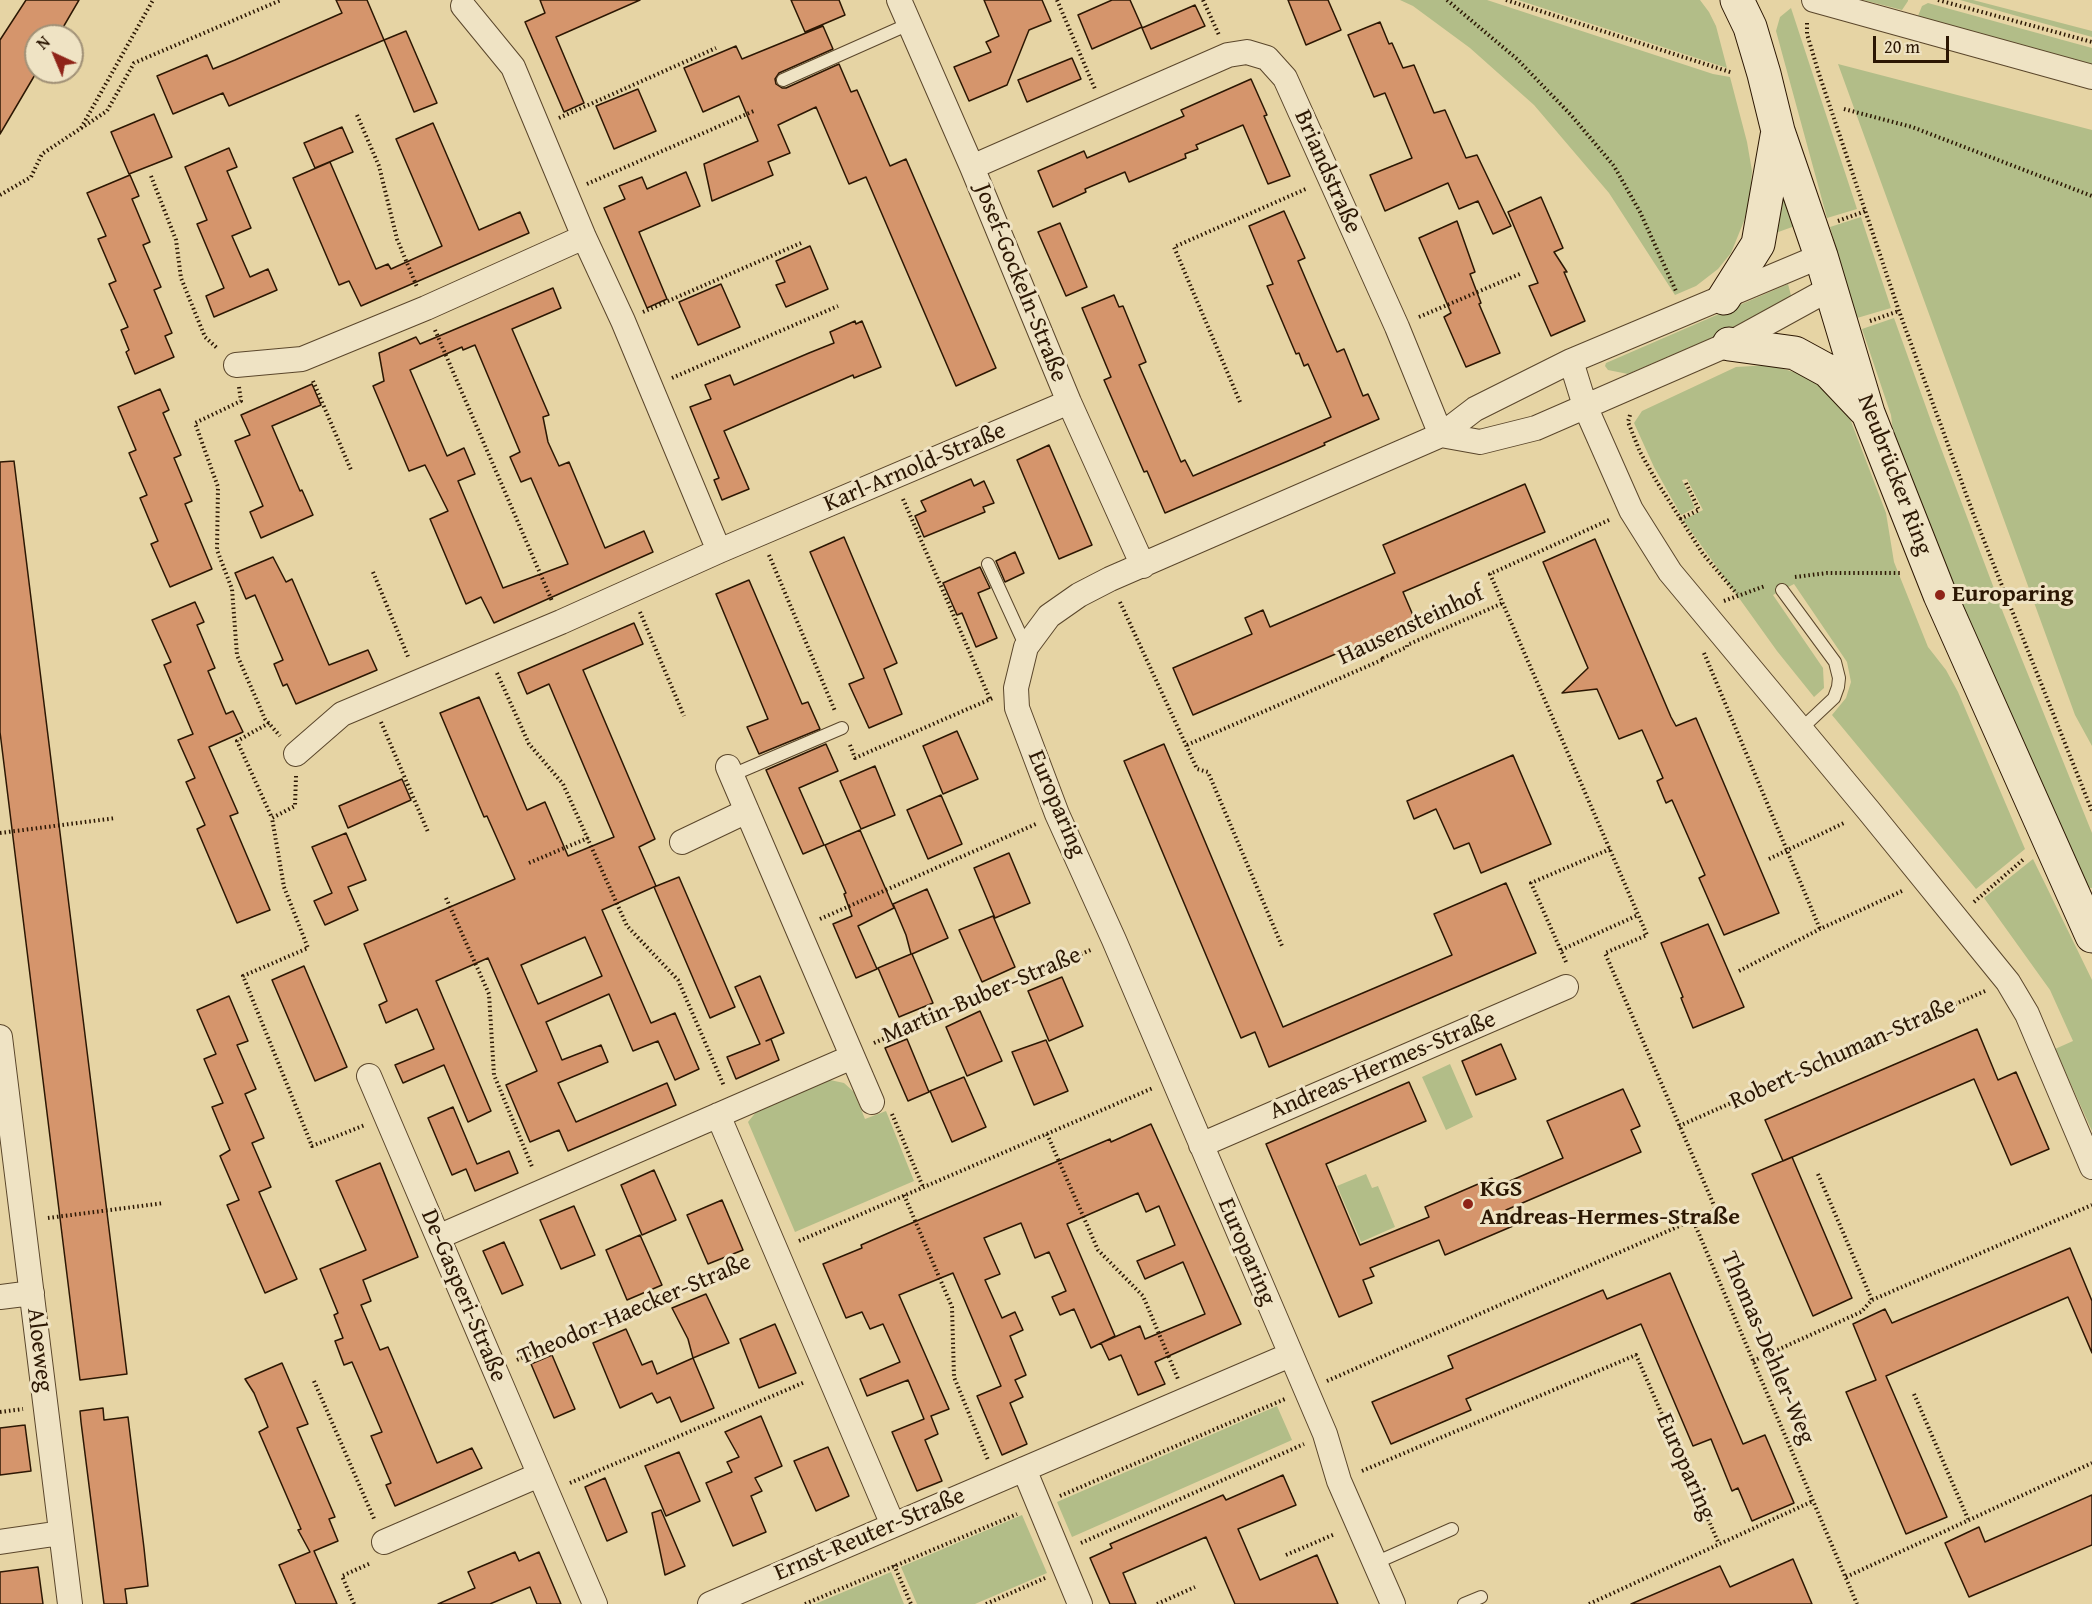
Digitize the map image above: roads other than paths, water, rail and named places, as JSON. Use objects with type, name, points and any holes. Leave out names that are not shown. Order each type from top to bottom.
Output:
[{"type":"main road","name":"Neubrücker Ring","points":[[1737,0],[1750,27],[1778,131],[1821,256],[1868,413],[1940,595],[2089,922]]},
{"type":"main road","points":[[1724,298],[1758,244],[1778,131]]},
{"type":"main road","points":[[1730,344],[1795,353],[1828,371],[1868,413]]},
{"type":"street","name":"Josef-Gockeln-Straße","points":[[899,0],[972,166],[1069,402],[1143,566]]},
{"type":"street","points":[[456,3],[513,67],[584,237],[652,387],[719,551]]},
{"type":"street","points":[[1811,11],[2092,76]]},
{"type":"street","name":"Briandstraße","points":[[972,166],[1227,55],[1247,52],[1267,58],[1285,78],[1331,178],[1441,435]]},
{"type":"street","points":[[236,365],[302,359],[426,308],[584,237]]},
{"type":"street","name":"Europaring","points":[[1394,1604],[1339,1481],[1325,1434],[1057,814],[1017,708],[1016,688],[1026,647],[1049,616],[1079,595],[1110,579],[1441,435],[1475,409],[1571,361],[1821,256]]},
{"type":"street","points":[[1441,435],[1480,442],[1536,428],[1730,344],[1831,288]]},
{"type":"street","points":[[1571,361],[1584,406],[1631,510],[1670,572],[2008,982],[2027,1014],[2092,1167]]},
{"type":"street","name":"Karl-Arnold-Straße","points":[[296,754],[342,714],[561,622],[719,551],[1069,402]]},
{"type":"street","points":[[730,771],[872,1102]]},
{"type":"street","points":[[682,842],[747,811]]},
{"type":"street","name":"Andreas-Hermes-Straße","points":[[1201,1145],[1566,987]]},
{"type":"street","name":"Aloeweg","points":[[0,1037],[2,1072],[23,1221],[70,1604]]},
{"type":"street","points":[[438,1237],[726,1112],[852,1054]]},
{"type":"street","name":"De-Gasperi-Straße","points":[[369,1076],[594,1604]]},
{"type":"street","name":"Theodor-Haecker-Straße","points":[[726,1112],[776,1250],[893,1525]]},
{"type":"street","name":"Aloeweg","points":[[0,1297],[32,1293]]},
{"type":"street","name":"Ernst-Reuter-Straße","points":[[710,1604],[1290,1355]]},
{"type":"street","points":[[1024,1469],[1080,1604]]},
{"type":"street","points":[[384,1542],[543,1484]]},
{"type":"street","points":[[0,1542],[61,1533]]},
{"type":"lane","points":[[783,80],[909,24]]},
{"type":"lane","points":[[988,564],[1026,647]]},
{"type":"lane","points":[[1782,590],[1835,662],[1839,678],[1834,698],[1800,730]]},
{"type":"lane","points":[[730,771],[843,728]]},
{"type":"lane","points":[[1375,1563],[1452,1529]]},
{"type":"lane","points":[[1464,1604],[1481,1597]]},
{"type":"place","name":"Europaring","points":[[1940,595]]},
{"type":"place","name":"KGS Andreas-Hermes-Straße","points":[[1468,1204]]}]
